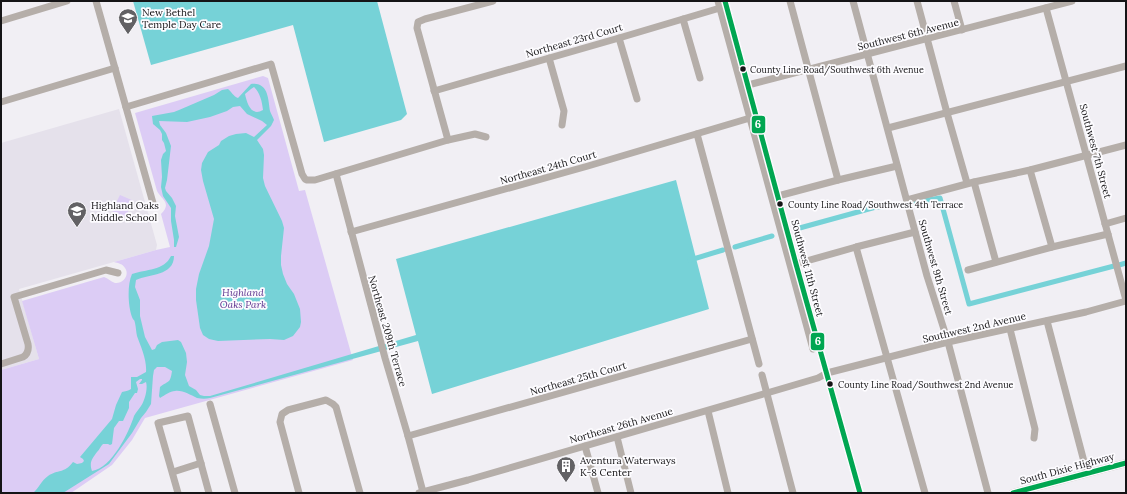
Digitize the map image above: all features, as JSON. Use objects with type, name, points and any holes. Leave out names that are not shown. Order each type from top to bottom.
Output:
[{"type":"main road","name":"South Dixie Highway","points":[[1013,493],[1126,463]]},
{"type":"street","points":[[1,21],[67,1]]},
{"type":"street","points":[[96,1],[153,203]]},
{"type":"street","points":[[448,140],[417,28],[418,22],[493,1]]},
{"type":"street","name":"Southwest 11th Street","points":[[725,1],[860,493]]},
{"type":"street","points":[[790,1],[838,180]]},
{"type":"street","name":"Southwest 9th Street","points":[[853,1],[927,276],[948,342],[988,493]]},
{"type":"street","points":[[917,1],[947,113],[971,182],[996,262]]},
{"type":"street","points":[[954,1],[962,30]]},
{"type":"street","name":"Southwest 6th Avenue","points":[[748,85],[1072,1]]},
{"type":"street","points":[[719,4],[813,349]]},
{"type":"street","name":"Northeast 23rd Court","points":[[434,91],[619,38],[683,18],[719,4]]},
{"type":"street","name":"Southwest 7th Street","points":[[1046,8],[1126,300]]},
{"type":"street","points":[[683,18],[700,78]]},
{"type":"street","points":[[619,38],[637,99]]},
{"type":"street","points":[[549,58],[564,111],[562,126]]},
{"type":"street","points":[[126,108],[271,64],[300,169],[305,179],[310,181],[448,140],[476,134],[486,137]]},
{"type":"street","points":[[888,128],[1126,66]]},
{"type":"street","points":[[1,102],[115,68]]},
{"type":"street","name":"Northeast 24th Court","points":[[351,232],[588,166],[750,118]]},
{"type":"street","points":[[697,134],[759,364]]},
{"type":"street","points":[[907,200],[971,182],[1030,170],[1126,145]]},
{"type":"street","points":[[778,196],[897,166]]},
{"type":"street","points":[[1030,170],[1052,247]]},
{"type":"street","name":"Northeast 209th Terrace","points":[[336,174],[382,348],[408,436],[421,492]]},
{"type":"street","points":[[1105,224],[1126,218]]},
{"type":"street","points":[[796,264],[915,232]]},
{"type":"street","points":[[968,270],[1052,247],[1108,234]]},
{"type":"street","points":[[856,247],[925,493]]},
{"type":"street","points":[[1,364],[26,356],[28,352],[28,344],[14,297],[106,270],[118,273]]},
{"type":"street","name":"Southwest 2nd Avenue","points":[[827,373],[948,342],[1047,321],[1126,300]]},
{"type":"street","points":[[1047,321],[1087,473]]},
{"type":"street","points":[[1010,329],[1035,429],[1034,438]]},
{"type":"street","name":"Northeast 25th Court","points":[[408,436],[752,339]]},
{"type":"street","name":"Northeast 26th Avenue","points":[[421,492],[468,480],[708,411],[818,378],[827,373]]},
{"type":"street","points":[[762,375],[793,493]]},
{"type":"street","points":[[299,493],[280,422],[282,414],[288,410],[326,400],[336,406],[360,493]]},
{"type":"street","points":[[210,404],[235,493]]},
{"type":"street","points":[[708,411],[728,493]]},
{"type":"street","points":[[178,493],[158,423],[188,416],[209,493]]},
{"type":"street","points":[[617,437],[631,493]]},
{"type":"street","points":[[585,446],[598,493]]},
{"type":"street","points":[[172,472],[201,464]]},
{"type":"shaded area","name":"Highland Oaks Middle School","points":[[119,109],[157,245],[156,250],[19,289],[39,359],[1,370],[1,143]]},
{"type":"green space","name":"Highland Oaks Park","points":[[263,76],[268,78],[299,191],[305,190],[353,360],[145,418],[132,440],[112,465],[71,493],[1,493],[1,370],[39,359],[22,301],[104,277],[115,283],[121,282],[127,273],[123,266],[114,262],[170,247],[161,214],[166,207],[166,204],[157,191],[135,113]]},
{"type":"green space","points":[[120,195],[134,201],[130,209],[127,208],[129,209],[126,218],[112,211]]},
{"type":"water","points":[[133,1],[377,1],[407,114],[401,120],[324,142],[293,25],[151,65]]},
{"type":"water","points":[[251,84],[261,86],[268,97],[270,111],[274,120],[271,126],[257,140],[263,149],[263,178],[265,186],[284,228],[281,256],[283,274],[300,309],[300,327],[293,336],[284,340],[270,339],[218,341],[209,339],[203,335],[200,328],[196,300],[196,289],[199,274],[209,246],[214,219],[203,181],[201,170],[202,163],[208,152],[229,136],[246,133],[254,137],[267,125],[247,114],[240,106],[233,107],[227,111],[210,117],[187,122],[159,121],[171,146],[165,188],[176,206],[175,216],[179,237],[176,247],[174,247],[171,208],[163,196],[161,187],[161,160],[166,151],[162,140],[162,134],[153,124],[152,116],[174,112],[214,95],[222,90],[228,89],[238,98]],"holes":[[[254,87],[258,92],[262,103],[263,110],[259,112],[255,112],[250,108],[245,94]]]},
{"type":"water","points":[[676,180],[709,309],[432,394],[418,341],[207,399],[197,398],[181,391],[168,393],[160,398],[160,387],[170,380],[172,371],[165,367],[157,367],[154,370],[153,376],[151,404],[109,464],[63,493],[33,493],[48,476],[64,470],[73,462],[77,464],[84,461],[80,457],[112,419],[122,392],[131,389],[131,377],[137,377],[146,372],[145,358],[137,336],[135,322],[132,317],[130,307],[129,290],[132,274],[159,267],[168,261],[171,256],[174,256],[173,263],[165,271],[136,280],[135,287],[140,300],[140,316],[145,337],[152,350],[162,342],[178,340],[181,342],[186,353],[187,362],[185,375],[189,386],[196,390],[200,395],[210,396],[416,335],[396,259]],"holes":[[[142,379],[139,384],[146,382],[147,387],[145,397],[134,416],[124,440],[106,463],[92,471],[92,459],[103,444],[112,444],[114,428],[119,421],[123,421],[129,408],[129,402],[135,393],[137,393],[138,389],[136,382]]]},
{"type":"waterway","points":[[911,203],[940,198],[969,304],[1114,266]]},
{"type":"waterway","points":[[796,229],[876,207],[905,204]]},
{"type":"waterway","points":[[735,247],[772,236]]},
{"type":"waterway","points":[[690,260],[723,250]]},
{"type":"waterway","points":[[1119,265],[1126,263]]},
{"type":"transit line","name":"6","points":[[725,1],[860,493]]},
{"type":"transit line","name":"6","points":[[1013,493],[1126,463]]},
{"type":"place","name":"New Bethel Temple Day Care","points":[[128,35]]},
{"type":"place","name":"County Line Road/Southwest 6th Avenue","points":[[743,69]]},
{"type":"place","name":"County Line Road/Southwest 4th Terrace","points":[[780,204]]},
{"type":"place","name":"Highland Oaks Middle School","points":[[77,228]]},
{"type":"place","name":"County Line Road/Southwest 2nd Avenue","points":[[830,384]]},
{"type":"place","name":"Aventura Waterways K-8 Center","points":[[566,483]]}]
